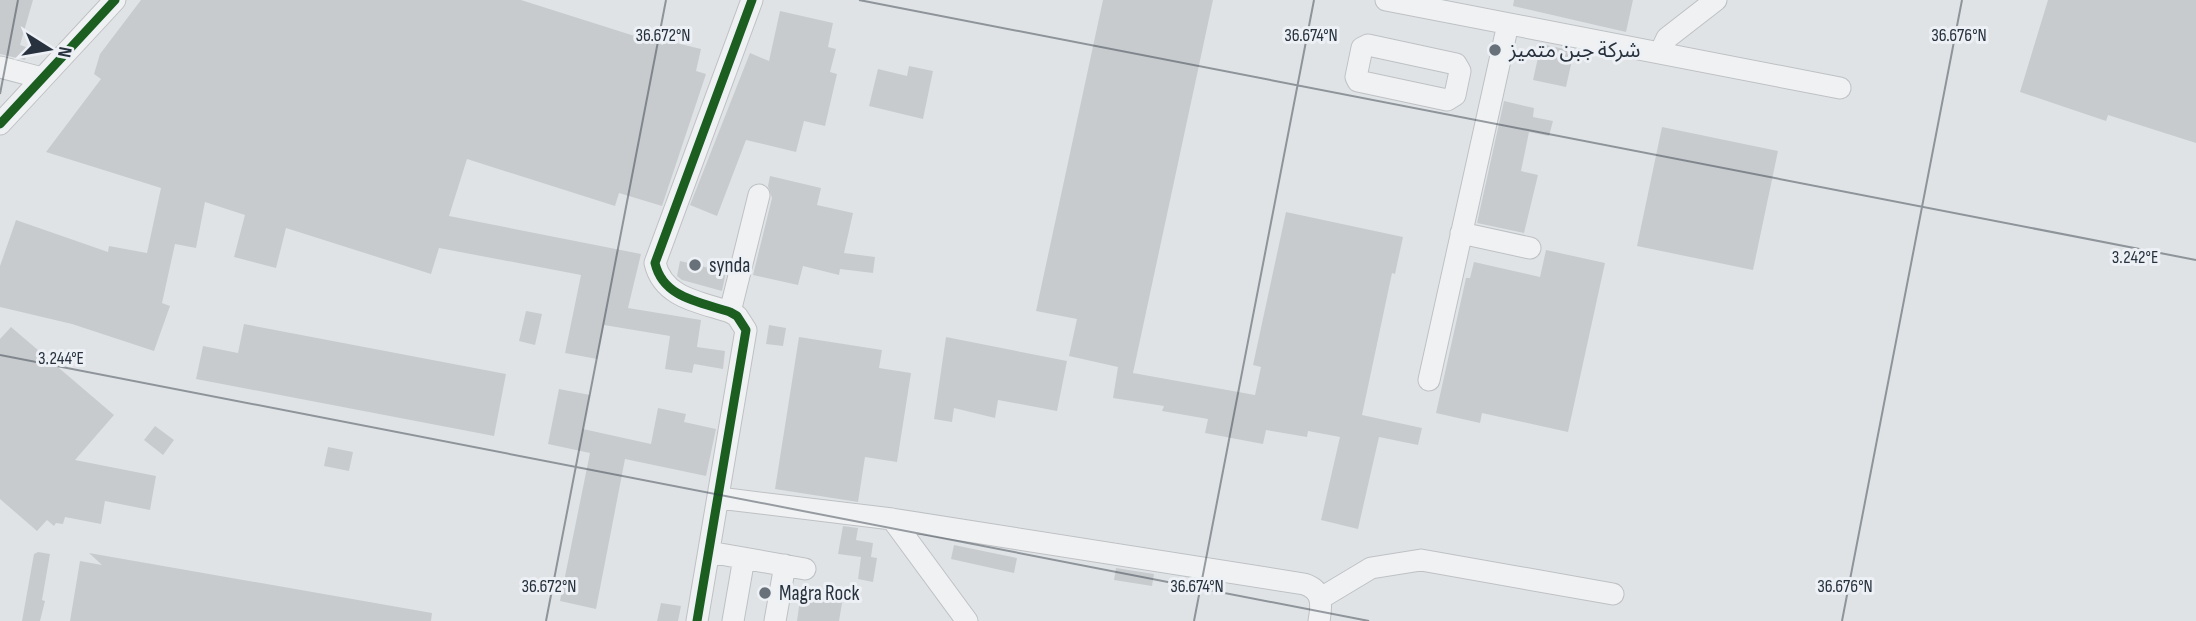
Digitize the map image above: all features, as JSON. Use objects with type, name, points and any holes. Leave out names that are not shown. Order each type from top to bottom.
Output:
[{"type":"street","points":[[0,124],[115,0]]},
{"type":"street","points":[[697,621],[746,339],[743,323],[730,312],[674,293],[664,285],[655,263],[752,0]]},
{"type":"street","points":[[1386,0],[1840,88]]},
{"type":"street","points":[[1660,53],[1667,38],[1716,0]]},
{"type":"street","points":[[1429,380],[1508,24]]},
{"type":"street","points":[[1368,45],[1453,63],[1460,71],[1458,79],[1455,95],[1447,100],[1360,82],[1356,77],[1362,48],[1368,45]]},
{"type":"street","points":[[0,67],[42,78]]},
{"type":"street","points":[[1458,79],[1494,85]]},
{"type":"street","points":[[730,312],[759,194]]},
{"type":"street","points":[[1461,233],[1530,247]]},
{"type":"street","points":[[719,498],[892,519],[1304,584],[1317,591],[1321,598],[1319,621]]},
{"type":"street","points":[[892,519],[967,621]]},
{"type":"street","points":[[709,552],[795,567],[775,621]]},
{"type":"street","points":[[733,621],[744,558]]},
{"type":"street","points":[[1321,598],[1371,568],[1421,560],[1614,594]]},
{"type":"building","points":[[0,0],[33,0],[20,45],[29,48],[25,60],[0,54]]},
{"type":"building","points":[[141,0],[521,0],[663,45],[664,40],[701,49],[696,71],[706,74],[662,206],[619,193],[615,206],[467,159],[449,216],[641,254],[628,308],[701,320],[697,347],[725,351],[723,369],[694,364],[692,373],[665,369],[670,336],[604,325],[597,359],[565,353],[581,275],[439,248],[431,274],[286,228],[276,268],[234,257],[245,215],[205,202],[196,248],[175,244],[162,303],[170,306],[154,351],[72,324],[0,307],[0,266],[16,220],[108,252],[109,246],[147,253],[161,188],[46,152],[101,79],[94,74],[100,54]]},
{"type":"building","points":[[1103,0],[1213,0],[1133,373],[1255,395],[1261,367],[1253,365],[1286,212],[1403,237],[1395,274],[1392,273],[1362,415],[1422,428],[1418,445],[1379,437],[1358,529],[1321,520],[1340,437],[1308,431],[1307,437],[1266,430],[1263,444],[1205,433],[1208,419],[1162,411],[1164,406],[1113,398],[1118,367],[1069,356],[1077,319],[1036,311]]},
{"type":"building","points":[[1514,0],[1633,0],[1626,32],[1513,6]]},
{"type":"building","points":[[2048,0],[2196,0],[2196,143],[2108,115],[2106,121],[2020,92]]},
{"type":"building","points":[[780,11],[833,23],[828,47],[836,49],[830,72],[837,74],[825,126],[804,121],[796,152],[746,140],[717,216],[690,205],[750,53],[769,61]]},
{"type":"building","points":[[1541,44],[1574,51],[1566,87],[1533,80]]},
{"type":"building","points":[[909,66],[933,71],[923,119],[869,106],[878,69],[907,76]]},
{"type":"building","points":[[1504,101],[1534,108],[1533,117],[1553,121],[1549,136],[1529,132],[1521,171],[1538,175],[1524,233],[1477,223]]},
{"type":"building","points":[[1662,127],[1778,151],[1753,270],[1637,246]]},
{"type":"building","points":[[770,176],[821,188],[817,205],[853,213],[844,253],[875,257],[873,273],[840,269],[839,275],[803,266],[798,285],[753,275],[772,198],[768,186]]},
{"type":"building","points":[[1546,250],[1605,263],[1568,432],[1482,413],[1480,423],[1436,413],[1466,278],[1470,278],[1474,262],[1540,277]]},
{"type":"building","points":[[680,261],[726,272],[722,291],[682,280],[677,276]]},
{"type":"building","points":[[526,311],[542,314],[535,345],[519,341]]},
{"type":"building","points":[[244,324],[506,374],[494,436],[196,379],[203,346],[238,353]]},
{"type":"building","points":[[769,325],[786,328],[783,346],[766,344]]},
{"type":"building","points":[[11,327],[114,415],[75,460],[156,476],[150,510],[105,501],[101,524],[65,517],[63,524],[56,523],[54,526],[47,520],[37,531],[0,499],[0,339]]},
{"type":"building","points":[[799,337],[882,350],[879,368],[911,373],[897,462],[865,457],[858,502],[775,489]]},
{"type":"building","points":[[946,337],[1067,361],[1057,411],[998,400],[995,418],[954,408],[952,422],[934,419]]},
{"type":"building","points":[[559,389],[590,395],[583,429],[651,444],[658,408],[686,414],[684,422],[716,429],[706,476],[625,459],[596,609],[560,601],[590,453],[548,444]]},
{"type":"building","points":[[155,426],[174,440],[163,455],[144,440]]},
{"type":"building","points":[[328,447],[353,452],[349,471],[324,466]]},
{"type":"building","points":[[843,526],[858,528],[856,540],[873,543],[871,557],[877,558],[873,582],[858,579],[861,557],[838,554]]},
{"type":"building","points":[[954,545],[1017,558],[1014,573],[951,559]]},
{"type":"building","points":[[89,553],[432,613],[431,621],[70,621],[80,561],[102,565]]},
{"type":"building","points":[[34,554],[50,554],[42,600],[45,601],[40,621],[22,621]]},
{"type":"building","points":[[1116,568],[1154,574],[1152,586],[1114,580]]},
{"type":"building","points":[[802,585],[844,591],[839,621],[797,621]]},
{"type":"building","points":[[661,603],[681,606],[678,621],[657,621]]},
{"type":"cycle path","points":[[0,124],[115,0]]},
{"type":"cycle path","points":[[697,621],[746,330],[737,316],[730,312],[684,297],[674,291],[659,275],[655,263],[752,0]]},
{"type":"place","name":"شركة جبن متميز","points":[[1495,50]]},
{"type":"place","name":"synda","points":[[695,265]]},
{"type":"place","name":"Magra Rock","points":[[765,593]]}]
